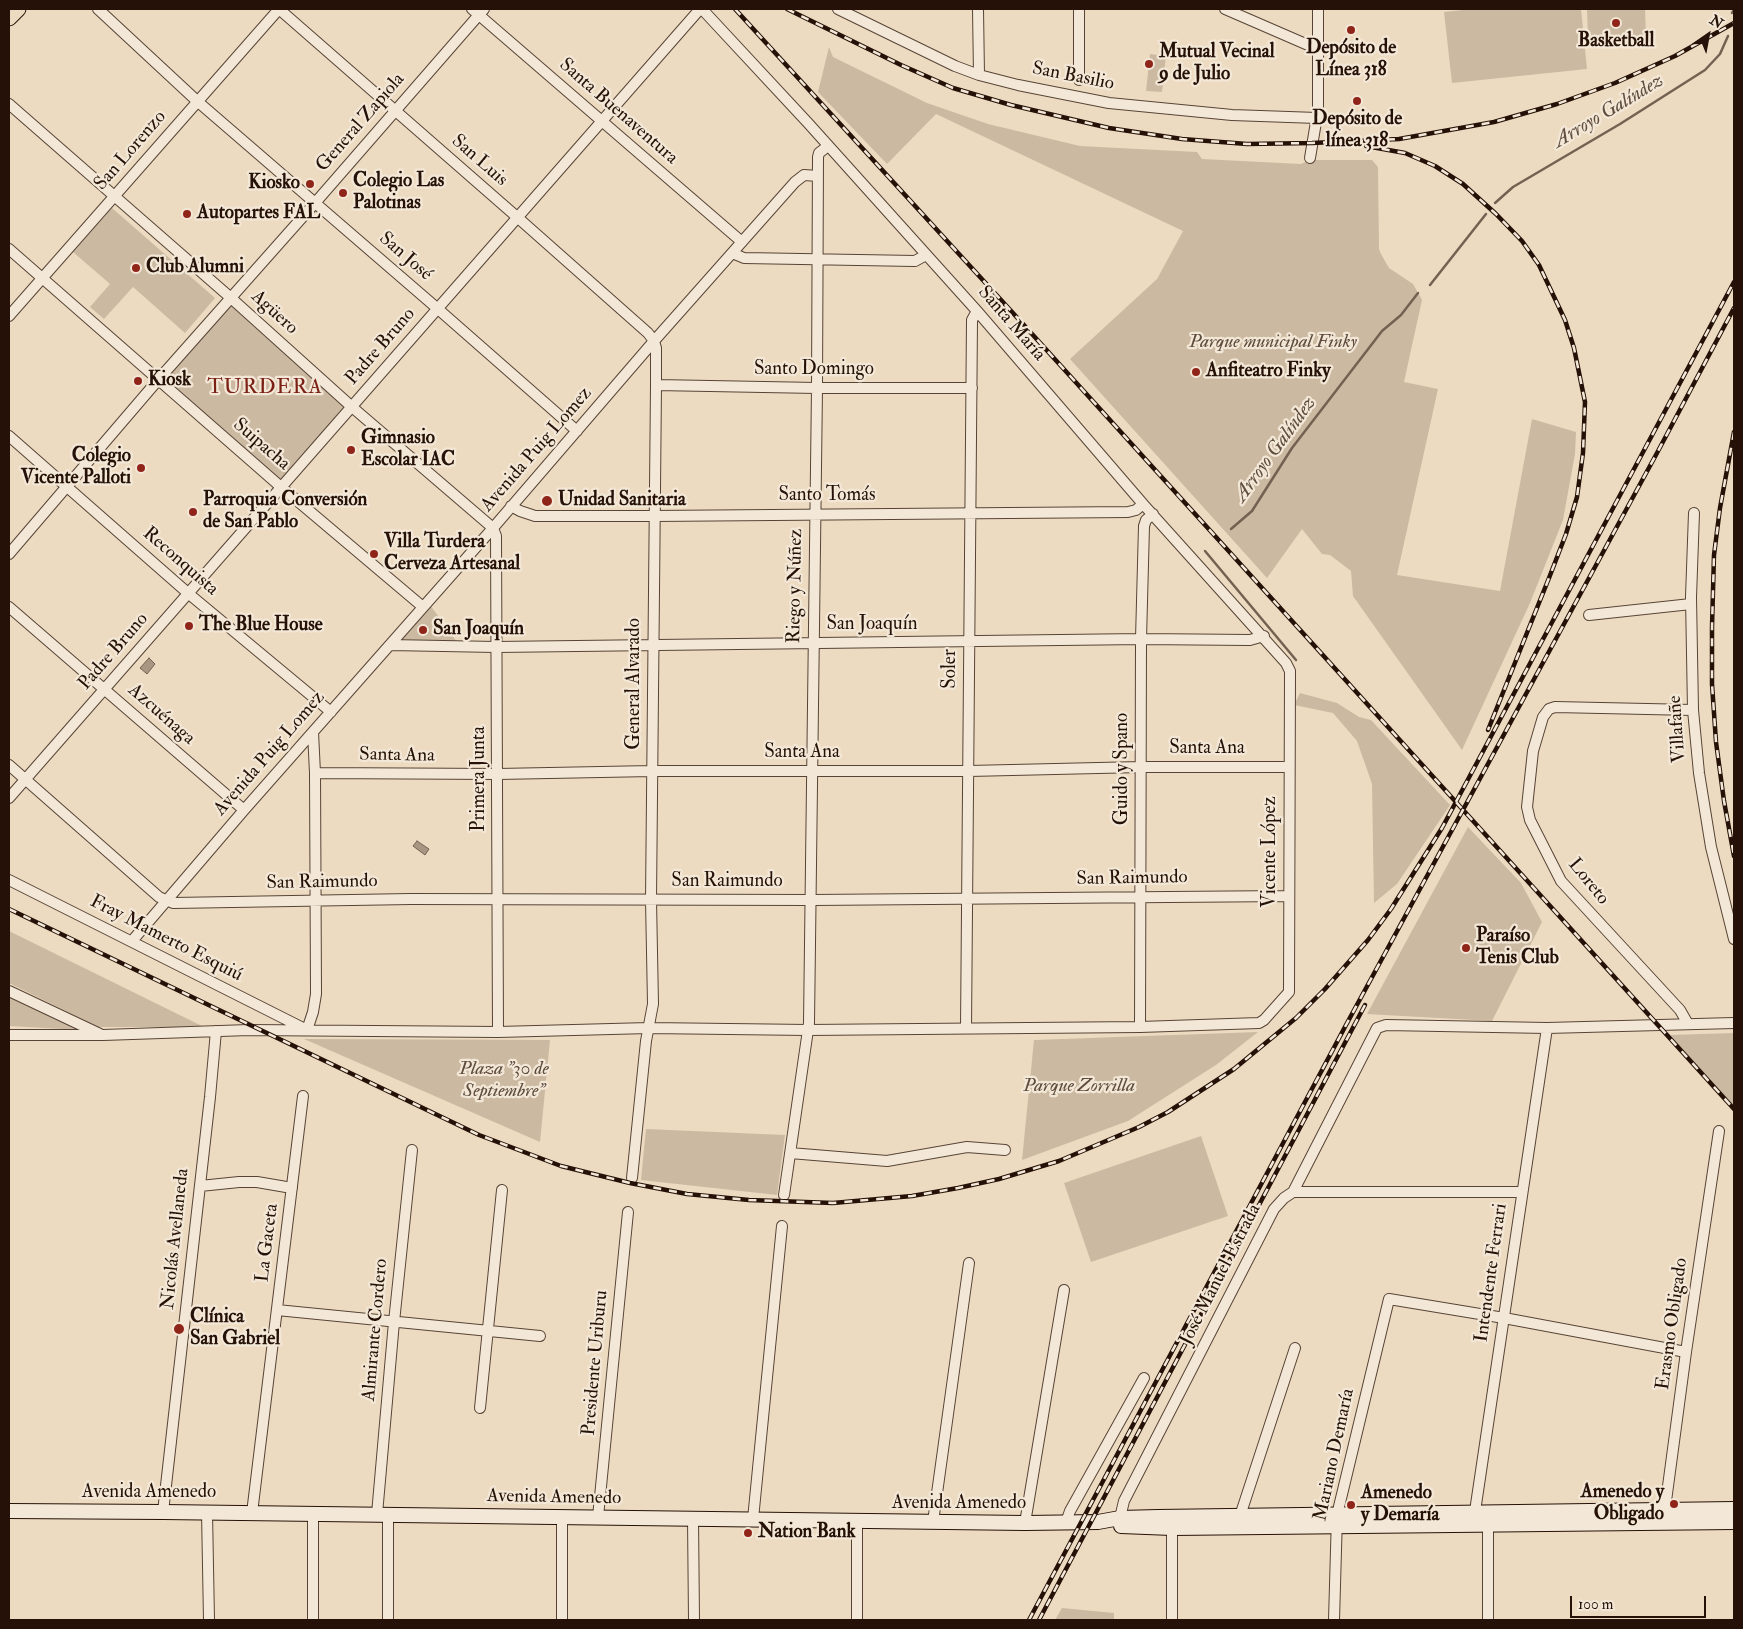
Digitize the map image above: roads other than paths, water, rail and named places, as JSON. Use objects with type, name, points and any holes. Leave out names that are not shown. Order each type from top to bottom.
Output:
[{"type":"main road","points":[[9,18],[18,9]]},
{"type":"street","name":"San José","points":[[98,9],[197,101],[438,308],[577,431]]},
{"type":"street","name":"San Lorenzo","points":[[9,316],[279,9]]},
{"type":"street","name":"San Luis","points":[[279,9],[517,216],[648,333],[654,341]]},
{"type":"street","name":"Padre Bruno","points":[[9,798],[517,216],[701,9]]},
{"type":"street","name":"Santa María","points":[[701,9],[977,311],[1144,504],[1264,636],[1288,667]]},
{"type":"street","name":"San Basilio","points":[[838,9],[978,75],[1018,85],[1108,103],[1232,115],[1318,118]]},
{"type":"street","points":[[978,9],[978,75]]},
{"type":"street","points":[[1079,9],[1079,80]]},
{"type":"street","points":[[1224,9],[1308,45],[1318,46]]},
{"type":"street","points":[[1310,158],[1318,118],[1318,9]]},
{"type":"street","name":"Santa Buenaventura","points":[[478,11],[742,242]]},
{"type":"street","name":"General Zapiola","points":[[9,554],[158,380],[395,111],[478,11]]},
{"type":"street","name":"Agüero","points":[[9,104],[231,298],[352,407],[493,528]]},
{"type":"street","name":"Riego y Núñez","points":[[784,1196],[808,1030],[812,900],[818,157],[828,146]]},
{"type":"street","name":"Avenida Puig Lomez","points":[[132,942],[244,810],[799,178],[808,175],[818,176]]},
{"type":"street","name":"Suipacha","points":[[9,249],[282,487],[424,607]]},
{"type":"street","points":[[732,253],[744,258],[915,261],[926,255]]},
{"type":"street","name":"Soler","points":[[966,1028],[972,320],[977,311]]},
{"type":"street","name":"General Alvarado","points":[[648,1028],[653,1004],[652,771],[656,385],[654,341]]},
{"type":"street","name":"Santo Domingo","points":[[656,385],[972,388]]},
{"type":"street","name":"Reconquista","points":[[9,436],[189,594],[331,712]]},
{"type":"street","name":"Santo Tomás","points":[[511,506],[535,516],[654,516],[815,513],[1128,512],[1136,510],[1144,504]]},
{"type":"street","name":"Villafañe","points":[[1694,513],[1691,604],[1693,710],[1699,773],[1711,847],[1734,939]]},
{"type":"street","name":"Guido y Spano","points":[[1140,1027],[1141,639],[1144,526],[1146,520],[1153,514]]},
{"type":"street","name":"Primera Junta","points":[[493,528],[496,536],[498,1032]]},
{"type":"street","points":[[1589,615],[1691,604]]},
{"type":"street","name":"Azcuénaga","points":[[9,607],[244,810]]},
{"type":"street","name":"San Joaquín","points":[[390,645],[496,647],[1141,639],[1250,640],[1264,636]]},
{"type":"street","name":"Vicente López","points":[[1140,1027],[1258,1023],[1264,1020],[1289,992],[1288,767],[1290,671],[1288,667]]},
{"type":"street","name":"Loreto","points":[[1688,1024],[1680,1010],[1561,881],[1530,820],[1527,807],[1532,751],[1546,711],[1552,707],[1693,710]]},
{"type":"street","points":[[307,1030],[316,994],[314,900],[315,772],[313,732]]},
{"type":"street","points":[[9,765],[159,897],[166,901]]},
{"type":"street","name":"Santa Ana","points":[[315,772],[498,774],[652,771],[969,771],[1140,767],[1288,767]]},
{"type":"street","name":"Fray Mamerto Esquiú","points":[[9,880],[307,1030]]},
{"type":"street","name":"San Raimundo","points":[[166,901],[173,903],[314,900],[812,900],[1288,896]]},
{"type":"street","points":[[9,991],[104,1035]]},
{"type":"street","points":[[1547,1028],[1734,1023]]},
{"type":"street","name":"José Manuel Estrada","points":[[1120,1518],[1124,1501],[1274,1210],[1284,1198],[1293,1192],[1377,1028],[1386,1025],[1547,1028]]},
{"type":"street","points":[[9,1035],[104,1035],[307,1030],[498,1032],[648,1028],[808,1030],[1140,1027]]},
{"type":"street","points":[[632,1178],[648,1028]]},
{"type":"street","name":"Intendente Ferrari","points":[[1488,1620],[1481,1518],[1504,1318],[1547,1028]]},
{"type":"street","name":"Nicolás Avellaneda","points":[[163,1512],[216,1031]]},
{"type":"street","name":"La Gaceta","points":[[252,1513],[303,1096]]},
{"type":"street","name":"Erasmo Obligado","points":[[1664,1516],[1719,1132]]},
{"type":"street","points":[[790,1153],[886,1161],[967,1148],[1005,1150]]},
{"type":"street","name":"Almirante Cordero","points":[[388,1620],[382,1514],[394,1322],[412,1150]]},
{"type":"street","points":[[200,1186],[257,1182],[292,1188]]},
{"type":"street","points":[[480,1408],[502,1190]]},
{"type":"street","points":[[1293,1192],[1522,1192]]},
{"type":"street","name":"Presidente Uriburu","points":[[598,1517],[628,1212]]},
{"type":"street","points":[[753,1519],[782,1226]]},
{"type":"street","points":[[933,1522],[969,1263]]},
{"type":"street","points":[[1025,1523],[1064,1290]]},
{"type":"street","name":"Mariano Demaría","points":[[1334,1620],[1336,1520],[1389,1299],[1504,1318]]},
{"type":"street","points":[[277,1310],[540,1336]]},
{"type":"street","points":[[1504,1318],[1686,1352]]},
{"type":"street","points":[[1238,1522],[1295,1348]]},
{"type":"street","points":[[1066,1522],[1070,1511],[1144,1378]]},
{"type":"street","name":"Avenida Amenedo","points":[[1664,1516],[1734,1508]]},
{"type":"street","name":"Avenida Amenedo","points":[[9,1511],[693,1518],[856,1522],[1098,1522],[1120,1518],[1172,1523]]},
{"type":"street","points":[[207,1512],[208,1620]]},
{"type":"street","points":[[313,1514],[313,1620]]},
{"type":"street","name":"Avenida Amenedo","points":[[1098,1522],[1112,1526],[1336,1520],[1664,1516],[1734,1522]]},
{"type":"street","points":[[562,1517],[562,1620]]},
{"type":"street","points":[[693,1518],[694,1620]]},
{"type":"street","points":[[856,1522],[857,1620]]},
{"type":"street","points":[[1172,1523],[1172,1620]]},
{"type":"waterway","name":"Arroyo Galíndez","points":[[1732,13],[1734,9]]},
{"type":"waterway","name":"Arroyo Galíndez","points":[[1495,203],[1513,187],[1620,124],[1705,70],[1720,54],[1728,36]]},
{"type":"waterway","name":"Arroyo Galíndez","points":[[1430,285],[1486,214]]},
{"type":"waterway","name":"Arroyo Galíndez","points":[[1231,529],[1252,511],[1292,448],[1382,331],[1401,315],[1418,293]]},
{"type":"waterway","name":"Arroyo Galíndez","points":[[1205,551],[1296,660]]},
{"type":"railway","points":[[735,9],[1734,1109]]},
{"type":"railway","points":[[787,9],[901,65],[953,88],[1011,105],[1109,128],[1182,139],[1247,144],[1399,139],[1494,122],[1557,104],[1615,83],[1675,56],[1734,23]]},
{"type":"railway","points":[[1366,146],[1405,153],[1435,166],[1463,184],[1496,214],[1522,241],[1539,265],[1565,320],[1574,348],[1585,402],[1583,453],[1577,497],[1566,534],[1488,730]]},
{"type":"railway","points":[[9,909],[479,1135],[561,1166],[630,1183],[687,1194],[749,1200],[833,1203],[912,1196],[958,1188],[999,1179],[1059,1161],[1139,1127],[1168,1112],[1234,1069],[1296,1018],[1325,989],[1368,940],[1391,909],[1442,828],[1734,282]]},
{"type":"railway","points":[[1029,1620],[1346,1025],[1734,308]]},
{"type":"railway","points":[[1734,432],[1720,508],[1714,555],[1712,627],[1712,684],[1716,742],[1734,856]]},
{"type":"railway","points":[[1039,1620],[1365,1005]]},
{"type":"place","name":"Basketball","points":[[1616,23]]},
{"type":"place","name":"Depósito de Línea 318","points":[[1351,30]]},
{"type":"place","name":"Mutual Vecinal 9 de Julio","points":[[1149,64]]},
{"type":"place","name":"Depósito de línea 318","points":[[1357,101]]},
{"type":"place","name":"Kiosko","points":[[310,184]]},
{"type":"place","name":"Colegio Las Palotinas","points":[[343,193]]},
{"type":"place","name":"Autopartes FAL","points":[[187,214]]},
{"type":"place","name":"Club Alumni","points":[[136,268]]},
{"type":"place","name":"Anfiteatro Finky","points":[[1196,372]]},
{"type":"place","name":"Kiosk","points":[[138,381]]},
{"type":"place","name":"Gimnasio Escolar IAC","points":[[351,450]]},
{"type":"place","name":"Colegio Vicente Palloti","points":[[141,468]]},
{"type":"place","name":"Unidad Sanitaria","points":[[547,501]]},
{"type":"place","name":"Parroquia Conversión de San Pablo","points":[[193,512]]},
{"type":"place","name":"Villa Turdera Cerveza Artesanal","points":[[374,554]]},
{"type":"place","name":"The Blue House","points":[[189,626]]},
{"type":"place","name":"San Joaquín","points":[[423,630]]},
{"type":"place","name":"Paraíso Tenis Club","points":[[1466,948]]},
{"type":"place","name":"Clínica San Gabriel","points":[[179,1329]]},
{"type":"place","name":"Amenedo y Obligado","points":[[1674,1504]]},
{"type":"place","name":"Amenedo y Demaría","points":[[1351,1505]]},
{"type":"place","name":"Nation Bank","points":[[748,1533]]},
{"type":"district","name":"TURDERA","points":[[265,388]]},
{"type":"park label","name":"Parque municipal Finky","points":[[1273,343]]},
{"type":"park label","name":"Plaza \"30 de Septiembre\"","points":[[504,1081]]},
{"type":"park label","name":"Parque Zorrilla","points":[[1079,1087]]}]
